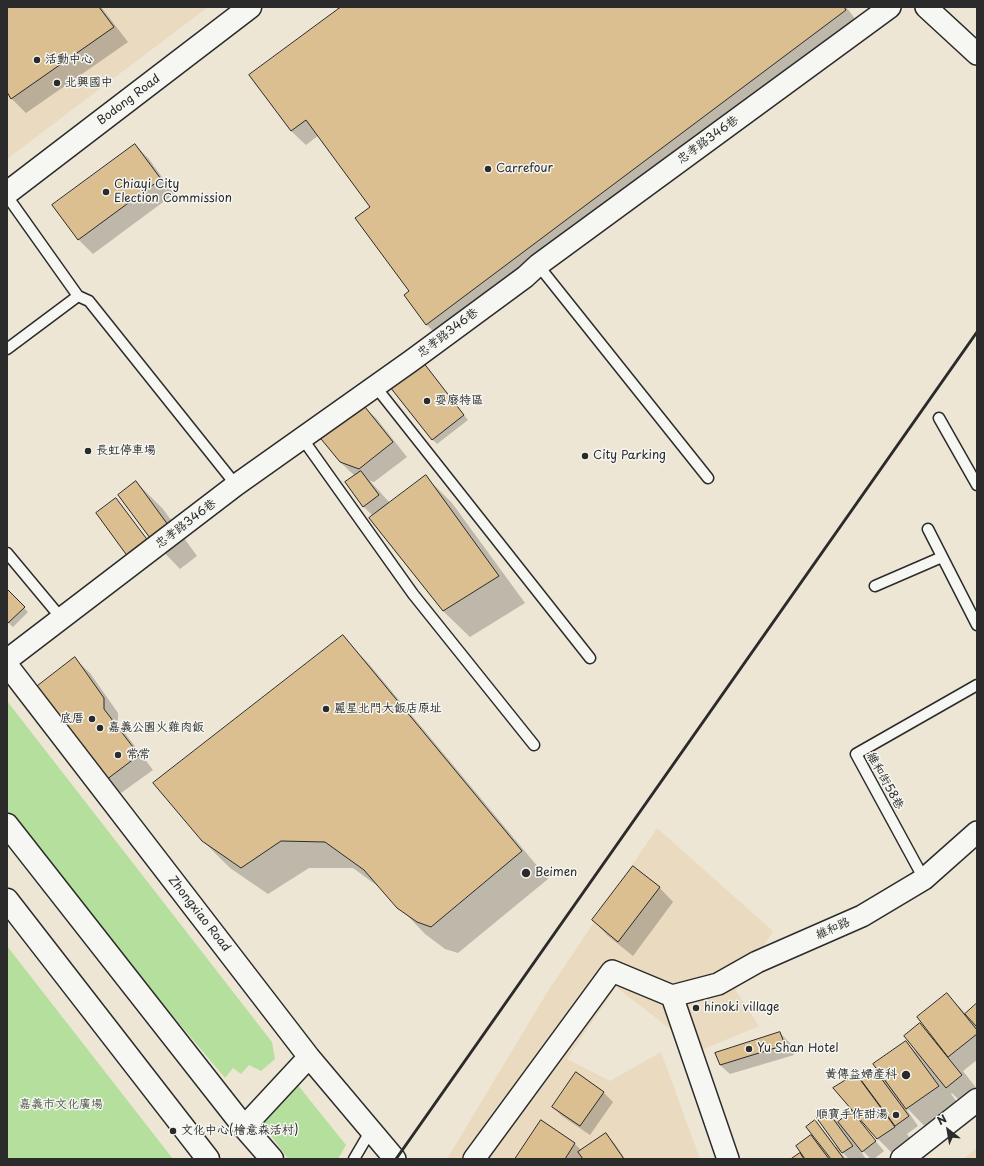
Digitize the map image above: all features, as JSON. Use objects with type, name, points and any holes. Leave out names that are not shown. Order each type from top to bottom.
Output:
[{"type":"street","name":"Bodong Road","points":[[7,195],[250,7]]},
{"type":"street","name":"忠孝路346巷","points":[[7,660],[236,486],[375,386],[411,362],[525,277],[538,265],[890,7]]},
{"type":"street","points":[[926,7],[977,54]]},
{"type":"street","name":"Zhongxiao Road","points":[[7,665],[309,1057],[395,1159]]},
{"type":"street","points":[[7,825],[244,1126],[272,1159]]},
{"type":"street","name":"維和路","points":[[672,996],[718,984],[757,962],[862,916],[924,879],[977,832]]},
{"type":"street","points":[[7,900],[208,1159]]},
{"type":"street","points":[[474,1159],[612,971],[672,996],[728,1159]]},
{"type":"street","points":[[244,1126],[309,1057]]},
{"type":"street","points":[[902,1159],[977,1100]]},
{"type":"lane","points":[[7,195],[78,296],[89,301],[236,486]]},
{"type":"lane","points":[[538,265],[708,478]]},
{"type":"lane","points":[[7,349],[78,296]]},
{"type":"lane","points":[[375,386],[590,658]]},
{"type":"lane","points":[[939,418],[977,485]]},
{"type":"lane","points":[[302,438],[412,594],[534,745]]},
{"type":"lane","points":[[928,529],[977,625]]},
{"type":"lane","points":[[7,553],[62,619]]},
{"type":"lane","points":[[875,586],[942,557]]},
{"type":"lane","name":"維和街58巷","points":[[924,879],[856,754],[977,685]]},
{"type":"lane","points":[[354,1159],[371,1130]]},
{"type":"shaded area","name":"北興國中","points":[[7,7],[208,7],[7,159]]},
{"type":"shaded area","name":"hinoki village","points":[[657,828],[773,931],[736,991],[759,1026],[699,1051],[616,987],[567,1059],[610,1081],[661,1052],[700,1159],[447,1159],[548,991]]},
{"type":"shaded area","points":[[977,1148],[977,1159],[963,1159]]},
{"type":"green space","points":[[7,701],[272,1042],[275,1059],[261,1071],[249,1065],[241,1074],[233,1068],[225,1078],[87,914],[7,813]]},
{"type":"green space","name":"嘉義市文化廣場","points":[[7,946],[173,1159],[7,1159]]},
{"type":"green space","points":[[297,1084],[346,1145],[338,1159],[288,1159],[262,1123]]},
{"type":"building","name":"活動中心","points":[[7,7],[99,7],[114,27],[11,99],[7,92]]},
{"type":"building","name":"Carrefour","points":[[341,7],[844,7],[846,10],[426,325],[404,295],[409,291],[355,218],[370,207],[306,120],[291,131],[249,75]]},
{"type":"building","name":"Chiayi City Election Commission","points":[[135,144],[161,179],[78,240],[52,205]]},
{"type":"building","name":"耍廢特區","points":[[423,362],[464,415],[432,440],[390,387]]},
{"type":"building","points":[[361,402],[393,442],[359,469],[340,462],[317,434]]},
{"type":"building","points":[[361,471],[379,495],[363,507],[345,482]]},
{"type":"building","points":[[426,475],[499,576],[443,611],[369,518]]},
{"type":"building","points":[[136,481],[171,529],[153,542],[118,495]]},
{"type":"building","points":[[116,498],[152,546],[131,561],[96,513]]},
{"type":"building","points":[[7,589],[25,607],[8,623],[7,622]]},
{"type":"building","name":"麗星北門大飯店原址","points":[[343,635],[522,851],[431,927],[417,922],[397,908],[364,870],[325,842],[281,841],[241,868],[202,841],[153,783]]},
{"type":"building","points":[[75,657],[104,698],[104,709],[139,755],[106,780],[35,688]]},
{"type":"building","name":"Beimen","points":[[633,866],[660,887],[618,942],[592,920]]},
{"type":"building","points":[[947,993],[977,1030],[977,1034],[948,1057],[917,1017]]},
{"type":"building","points":[[977,1003],[977,1027],[965,1014]]},
{"type":"building","points":[[920,1023],[962,1075],[946,1088],[904,1036]]},
{"type":"building","name":"Yu Shan Hotel","points":[[780,1032],[785,1045],[720,1065],[715,1053]]},
{"type":"building","name":"黃傳益婦產科","points":[[906,1041],[939,1086],[906,1109],[873,1064]]},
{"type":"building","points":[[875,1070],[909,1116],[895,1126],[861,1080]]},
{"type":"building","points":[[576,1072],[604,1092],[580,1126],[552,1107]]},
{"type":"building","points":[[856,1074],[895,1127],[877,1139],[833,1088]]},
{"type":"building","points":[[826,1109],[853,1146],[842,1153],[816,1117]]},
{"type":"building","points":[[852,1111],[876,1141],[862,1152],[838,1122]]},
{"type":"building","points":[[541,1120],[575,1143],[565,1159],[515,1159]]},
{"type":"building","points":[[815,1120],[844,1159],[831,1159],[806,1127]]},
{"type":"building","points":[[606,1133],[624,1159],[583,1159],[578,1152]]},
{"type":"building","points":[[811,1135],[829,1159],[805,1159],[796,1146]]},
{"type":"building","points":[[800,1153],[804,1159],[791,1159]]},
{"type":"railway","points":[[396,1159],[977,332]]},
{"type":"place","name":"活動中心","points":[[37,60]]},
{"type":"place","name":"北興國中","points":[[57,83]]},
{"type":"place","name":"Carrefour","points":[[488,169]]},
{"type":"place","name":"Chiayi City Election Commission","points":[[106,192]]},
{"type":"place","name":"耍廢特區","points":[[427,401]]},
{"type":"place","name":"長虹停車場","points":[[88,451]]},
{"type":"place","name":"City Parking","points":[[585,456]]},
{"type":"place","name":"麗星北門大飯店原址","points":[[326,709]]},
{"type":"place","name":"底厝","points":[[92,719]]},
{"type":"place","name":"嘉義公園火雞肉飯","points":[[100,728]]},
{"type":"place","name":"常常","points":[[118,755]]},
{"type":"place","name":"Beimen","points":[[526,873]]},
{"type":"place","name":"hinoki village","points":[[696,1008]]},
{"type":"place","name":"Yu Shan Hotel","points":[[749,1049]]},
{"type":"place","name":"黃傳益婦產科","points":[[906,1075]]},
{"type":"place","name":"順寶手作甜湯","points":[[896,1115]]},
{"type":"place","name":"文化中心(檜意森活村)","points":[[173,1131]]}]
